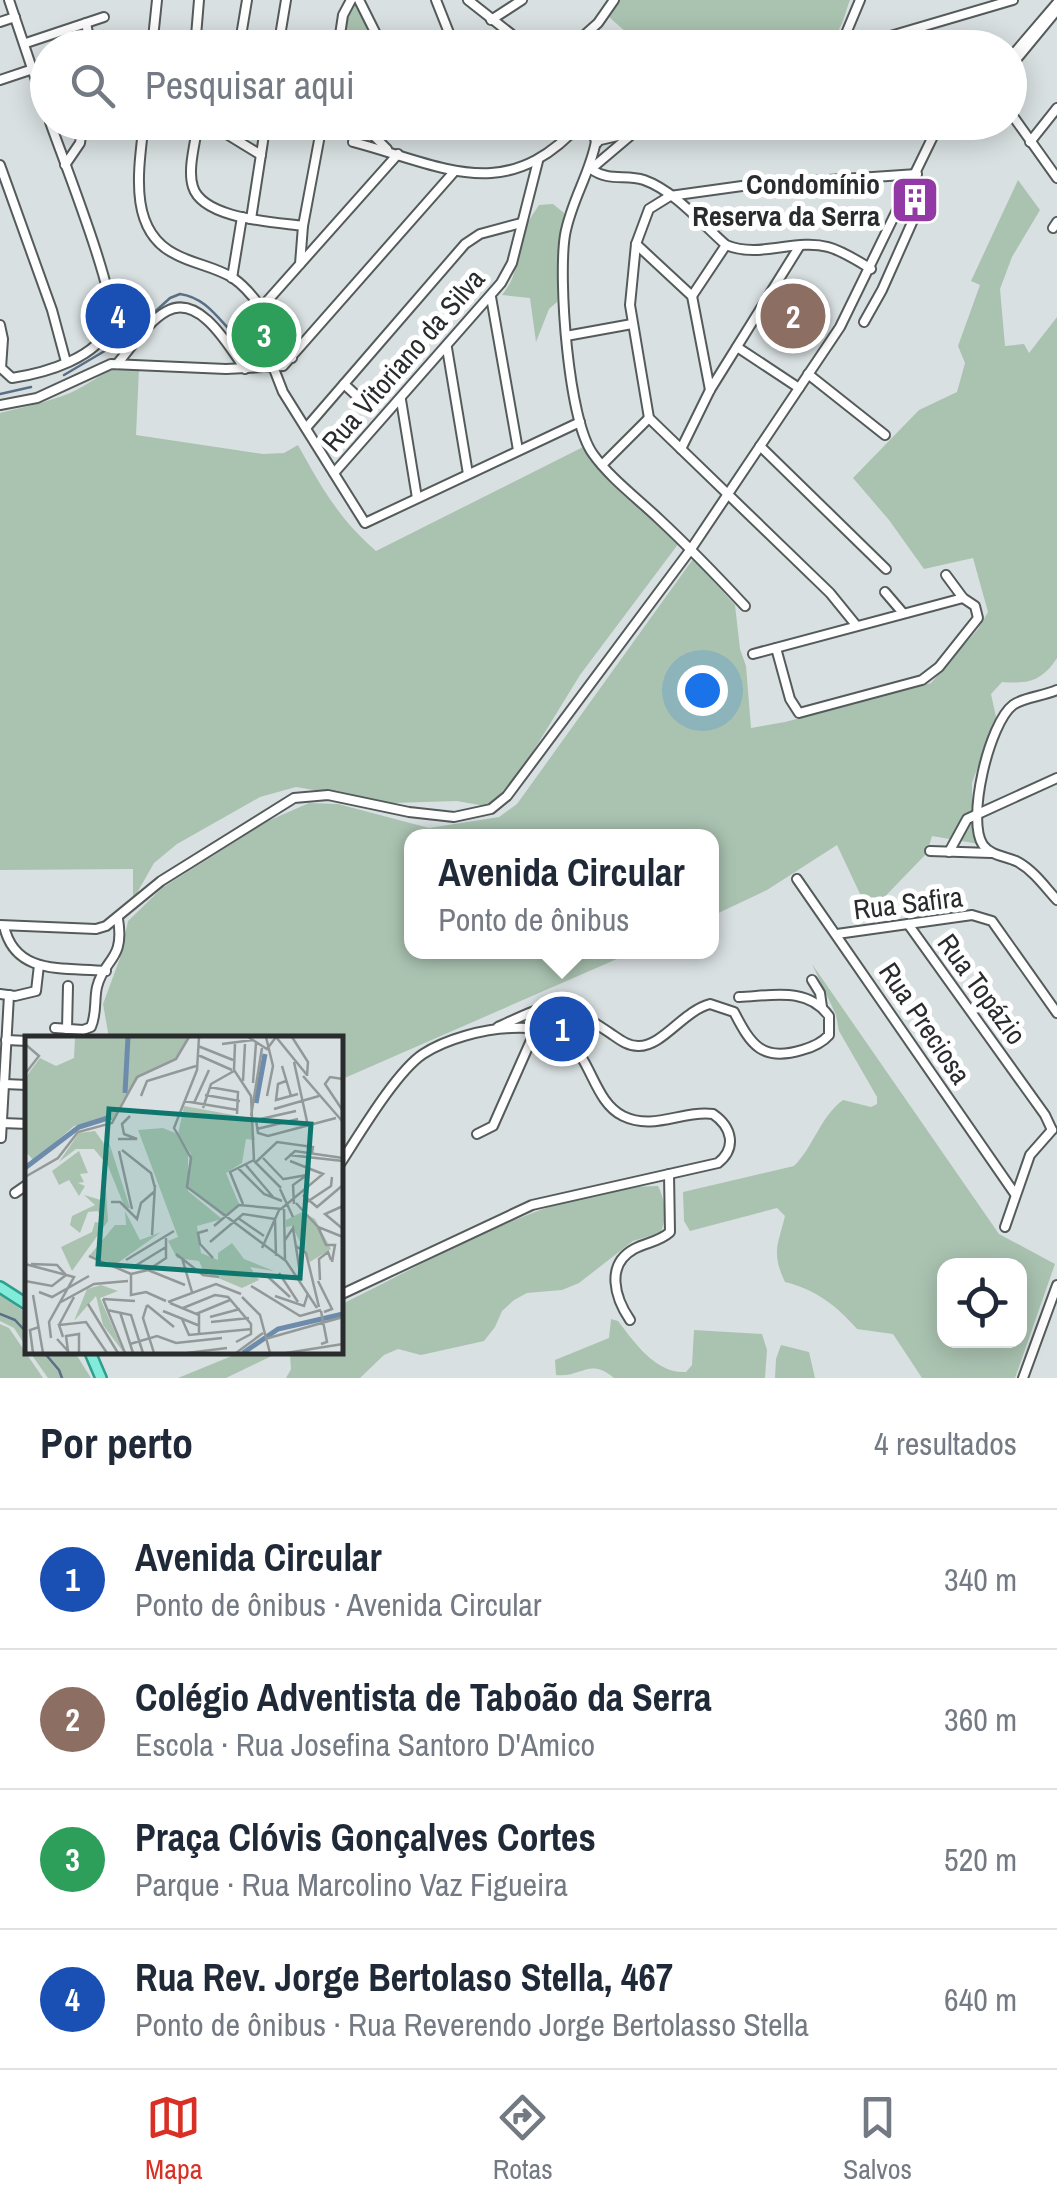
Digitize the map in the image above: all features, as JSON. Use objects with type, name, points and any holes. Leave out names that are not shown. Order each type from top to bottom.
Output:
[{"type":"main road","points":[[0,1287],[25,1303]]},
{"type":"main road","points":[[92,1353],[102,1378]]},
{"type":"street","points":[[0,80],[30,70],[26,43],[9,0]]},
{"type":"street","points":[[154,30],[157,0]]},
{"type":"street","points":[[196,30],[198,0]]},
{"type":"street","points":[[242,30],[248,0]]},
{"type":"street","points":[[281,30],[286,0]]},
{"type":"street","points":[[341,30],[344,9],[351,0]]},
{"type":"street","points":[[359,0],[373,30]]},
{"type":"street","points":[[436,0],[447,30]]},
{"type":"street","points":[[468,0],[505,30]]},
{"type":"street","points":[[491,20],[522,0]]},
{"type":"street","points":[[589,30],[614,0]]},
{"type":"street","points":[[847,30],[860,0]]},
{"type":"street","points":[[919,30],[1013,0]]},
{"type":"street","points":[[1027,39],[1057,6]]},
{"type":"street","points":[[1027,45],[1057,6]]},
{"type":"street","points":[[65,30],[104,16]]},
{"type":"street","points":[[0,22],[15,17]]},
{"type":"street","points":[[86,23],[87,30]]},
{"type":"street","points":[[26,43],[30,42]]},
{"type":"street","points":[[1030,142],[1057,108]]},
{"type":"street","points":[[1027,138],[1057,178]]},
{"type":"street","points":[[0,325],[1,368],[12,378],[50,372],[104,336],[113,316],[106,284],[56,140]]},
{"type":"street","points":[[65,165],[81,140]]},
{"type":"street","points":[[143,140],[141,210],[148,232],[172,253],[232,278],[260,308],[292,358]]},
{"type":"street","points":[[196,140],[194,190],[209,206],[246,218],[303,226]]},
{"type":"street","points":[[235,140],[261,155]]},
{"type":"street","points":[[232,278],[263,140]]},
{"type":"street","points":[[300,264],[319,140]]},
{"type":"street","points":[[380,140],[394,153]]},
{"type":"street","points":[[353,142],[454,172],[498,173],[538,161],[563,140]]},
{"type":"street","points":[[601,140],[596,141],[595,165],[603,176],[643,180],[670,196],[726,245],[756,251],[828,246],[871,269]]},
{"type":"street","points":[[626,140],[595,165],[578,188],[566,233],[561,287],[580,422],[588,446],[602,465],[745,606]]},
{"type":"street","points":[[106,971],[26,962],[13,952],[2,926],[96,928],[118,919],[161,880],[294,798],[328,795],[437,817],[467,816],[490,809],[507,796],[691,549],[840,327],[933,140]]},
{"type":"street","points":[[260,308],[394,153]]},
{"type":"street","name":"Rua Vitoriano da Silva","points":[[334,473],[491,297],[512,263],[538,161]]},
{"type":"street","points":[[0,165],[52,310],[66,362]]},
{"type":"street","points":[[0,405],[117,364],[274,369],[292,358],[454,172]]},
{"type":"street","points":[[856,625],[830,593],[648,418],[630,288],[636,244],[648,209],[670,196],[742,186],[917,174]]},
{"type":"street","points":[[864,322],[926,191],[912,185]]},
{"type":"street","points":[[306,428],[465,244],[480,234],[521,223]]},
{"type":"street","points":[[754,236],[756,251]]},
{"type":"street","points":[[636,244],[692,296],[710,390]]},
{"type":"street","points":[[692,296],[726,245]]},
{"type":"street","points":[[681,449],[710,390],[799,247]]},
{"type":"street","points":[[491,297],[518,450]]},
{"type":"street","points":[[117,364],[168,310],[183,308],[202,315],[245,369]]},
{"type":"street","points":[[566,336],[632,324]]},
{"type":"street","points":[[737,347],[799,388]]},
{"type":"street","points":[[447,348],[468,474]]},
{"type":"street","points":[[274,369],[283,392],[366,523],[580,422]]},
{"type":"street","points":[[48,390],[50,372]]},
{"type":"street","points":[[808,374],[885,435]]},
{"type":"street","points":[[344,384],[358,396]]},
{"type":"street","points":[[401,400],[417,498]]},
{"type":"street","points":[[602,465],[648,418]]},
{"type":"street","points":[[760,446],[886,569]]},
{"type":"street","points":[[776,648],[797,711],[922,680],[939,667],[978,618],[976,606],[962,598],[946,575]]},
{"type":"street","points":[[885,592],[903,613]]},
{"type":"street","points":[[753,654],[962,598]]},
{"type":"street","points":[[990,853],[980,840],[978,787],[983,766],[1009,709],[1018,702],[1057,690]]},
{"type":"street","points":[[950,852],[963,824],[1057,778]]},
{"type":"street","points":[[930,851],[990,853],[1028,869],[1057,900]]},
{"type":"street","name":"Rua Preciosa","points":[[797,878],[1015,1194]]},
{"type":"street","name":"Rua Safira","points":[[837,934],[972,915],[986,918],[1057,1013]]},
{"type":"street","points":[[56,1028],[83,1034],[91,1027],[96,992],[117,952],[118,919]]},
{"type":"street","name":"Rua Topázio","points":[[908,924],[1054,1131]]},
{"type":"street","points":[[2,1138],[4,995],[36,990],[39,965]]},
{"type":"street","points":[[342,1161],[413,1062],[436,1047],[494,1029],[533,1010],[568,1006],[625,1043],[640,1046],[655,1042],[684,1016],[710,1004],[734,1012],[752,1043],[780,1055],[807,1049],[826,1039],[831,1023],[812,980]]},
{"type":"street","points":[[67,1029],[68,986]]},
{"type":"street","points":[[739,998],[779,993],[822,1007]]},
{"type":"street","points":[[342,1294],[532,1205],[722,1161],[728,1153],[730,1142],[722,1121],[708,1113],[649,1122],[625,1117],[608,1104],[569,1042],[536,1029],[494,1029]]},
{"type":"street","points":[[477,1134],[493,1126],[536,1029]]},
{"type":"street","points":[[6,1040],[25,1041]]},
{"type":"street","points":[[4,1084],[25,1085]]},
{"type":"street","points":[[1045,1116],[1057,1109]]},
{"type":"street","points":[[1005,1227],[1036,1145],[1054,1131]]},
{"type":"street","points":[[630,1320],[617,1297],[617,1271],[632,1250],[670,1232],[669,1174]]},
{"type":"street","points":[[15,1193],[25,1186]]},
{"type":"street","points":[[1023,1378],[1057,1285]]},
{"type":"green space","points":[[620,0],[850,0],[838,30],[624,30],[609,17]]},
{"type":"green space","points":[[355,4],[370,30],[347,30],[350,5]]},
{"type":"green space","points":[[1018,180],[1040,210],[1012,257],[1000,289],[1005,346],[1024,344],[1029,353],[1057,317],[1057,658],[1040,676],[1002,682],[991,694],[996,717],[972,783],[972,812],[979,844],[932,836],[927,853],[869,913],[837,845],[767,890],[719,913],[719,829],[404,829],[404,959],[617,959],[342,1079],[342,1036],[109,1036],[103,1004],[120,958],[128,921],[162,888],[268,821],[309,803],[338,804],[429,828],[499,817],[517,804],[693,559],[735,605],[746,666],[751,728],[931,683],[988,612],[973,558],[924,569],[853,478],[919,410],[957,392],[965,363],[958,346],[980,285],[971,281]]},
{"type":"green space","points":[[553,204],[564,213],[557,302],[549,309],[536,342],[530,298],[502,295],[514,273],[528,223],[539,205]]},
{"type":"green space","points":[[257,314],[286,356],[278,362],[256,364]]},
{"type":"green space","points":[[121,367],[139,369],[136,435],[263,454],[284,453],[298,445],[332,502],[376,551],[585,446],[597,466],[679,543],[580,675],[507,794],[485,806],[457,801],[391,803],[296,787],[260,797],[177,844],[154,863],[133,900],[133,869],[0,870],[0,413],[62,396]]},
{"type":"green space","points":[[812,964],[999,1234],[1055,1264],[1027,1344],[1027,1258],[937,1258],[937,1348],[1026,1348],[1015,1378],[922,1378],[893,1334],[857,1329],[825,1300],[785,1282],[777,1256],[785,1216],[777,1208],[690,1231],[684,1221],[683,1192],[794,1166],[828,1115],[843,1100],[871,1107],[877,1104],[877,1097],[839,1031],[836,1015]]},
{"type":"green space","points":[[658,1186],[665,1210],[660,1233],[633,1241],[579,1283],[562,1290],[527,1293],[514,1300],[502,1311],[484,1341],[421,1355],[398,1349],[384,1355],[360,1378],[286,1378],[291,1369],[288,1353],[342,1353],[342,1304],[494,1229],[577,1198]]},
{"type":"green space","points":[[0,1294],[25,1313],[25,1345],[14,1328],[0,1321]]},
{"type":"green space","points":[[611,1319],[618,1321],[647,1356],[675,1371],[686,1372],[692,1365],[694,1330],[762,1334],[767,1350],[765,1378],[614,1378],[598,1369],[556,1375],[555,1360],[609,1338]]},
{"type":"green space","points":[[0,1324],[9,1328],[43,1378],[0,1378]]},
{"type":"green space","points":[[781,1345],[809,1352],[815,1378],[775,1378]]},
{"type":"green space","points":[[30,1353],[75,1353],[91,1378],[48,1378]]},
{"type":"green space","points":[[239,1353],[278,1353],[226,1378],[178,1378]]},
{"type":"waterway","points":[[64,375],[125,339],[170,298],[180,294],[202,303],[258,353]]},
{"type":"waterway","points":[[0,394],[31,387]]},
{"type":"waterway","points":[[0,1314],[15,1320],[25,1331]]},
{"type":"waterway","points":[[45,1353],[62,1378]]},
{"type":"place","name":"Condomínio Reserva da Serra","points":[[915,200]]},
{"type":"place","name":"Rua Rev. Jorge Bertolaso Stella, 467","points":[[118,316]]},
{"type":"place","name":"Colégio Adventista de Taboão da Serra","points":[[793,316]]},
{"type":"place","name":"Praça Clóvis Gonçalves Cortes","points":[[264,335]]},
{"type":"place","name":"Avenida Circular","points":[[562,1029]]}]
